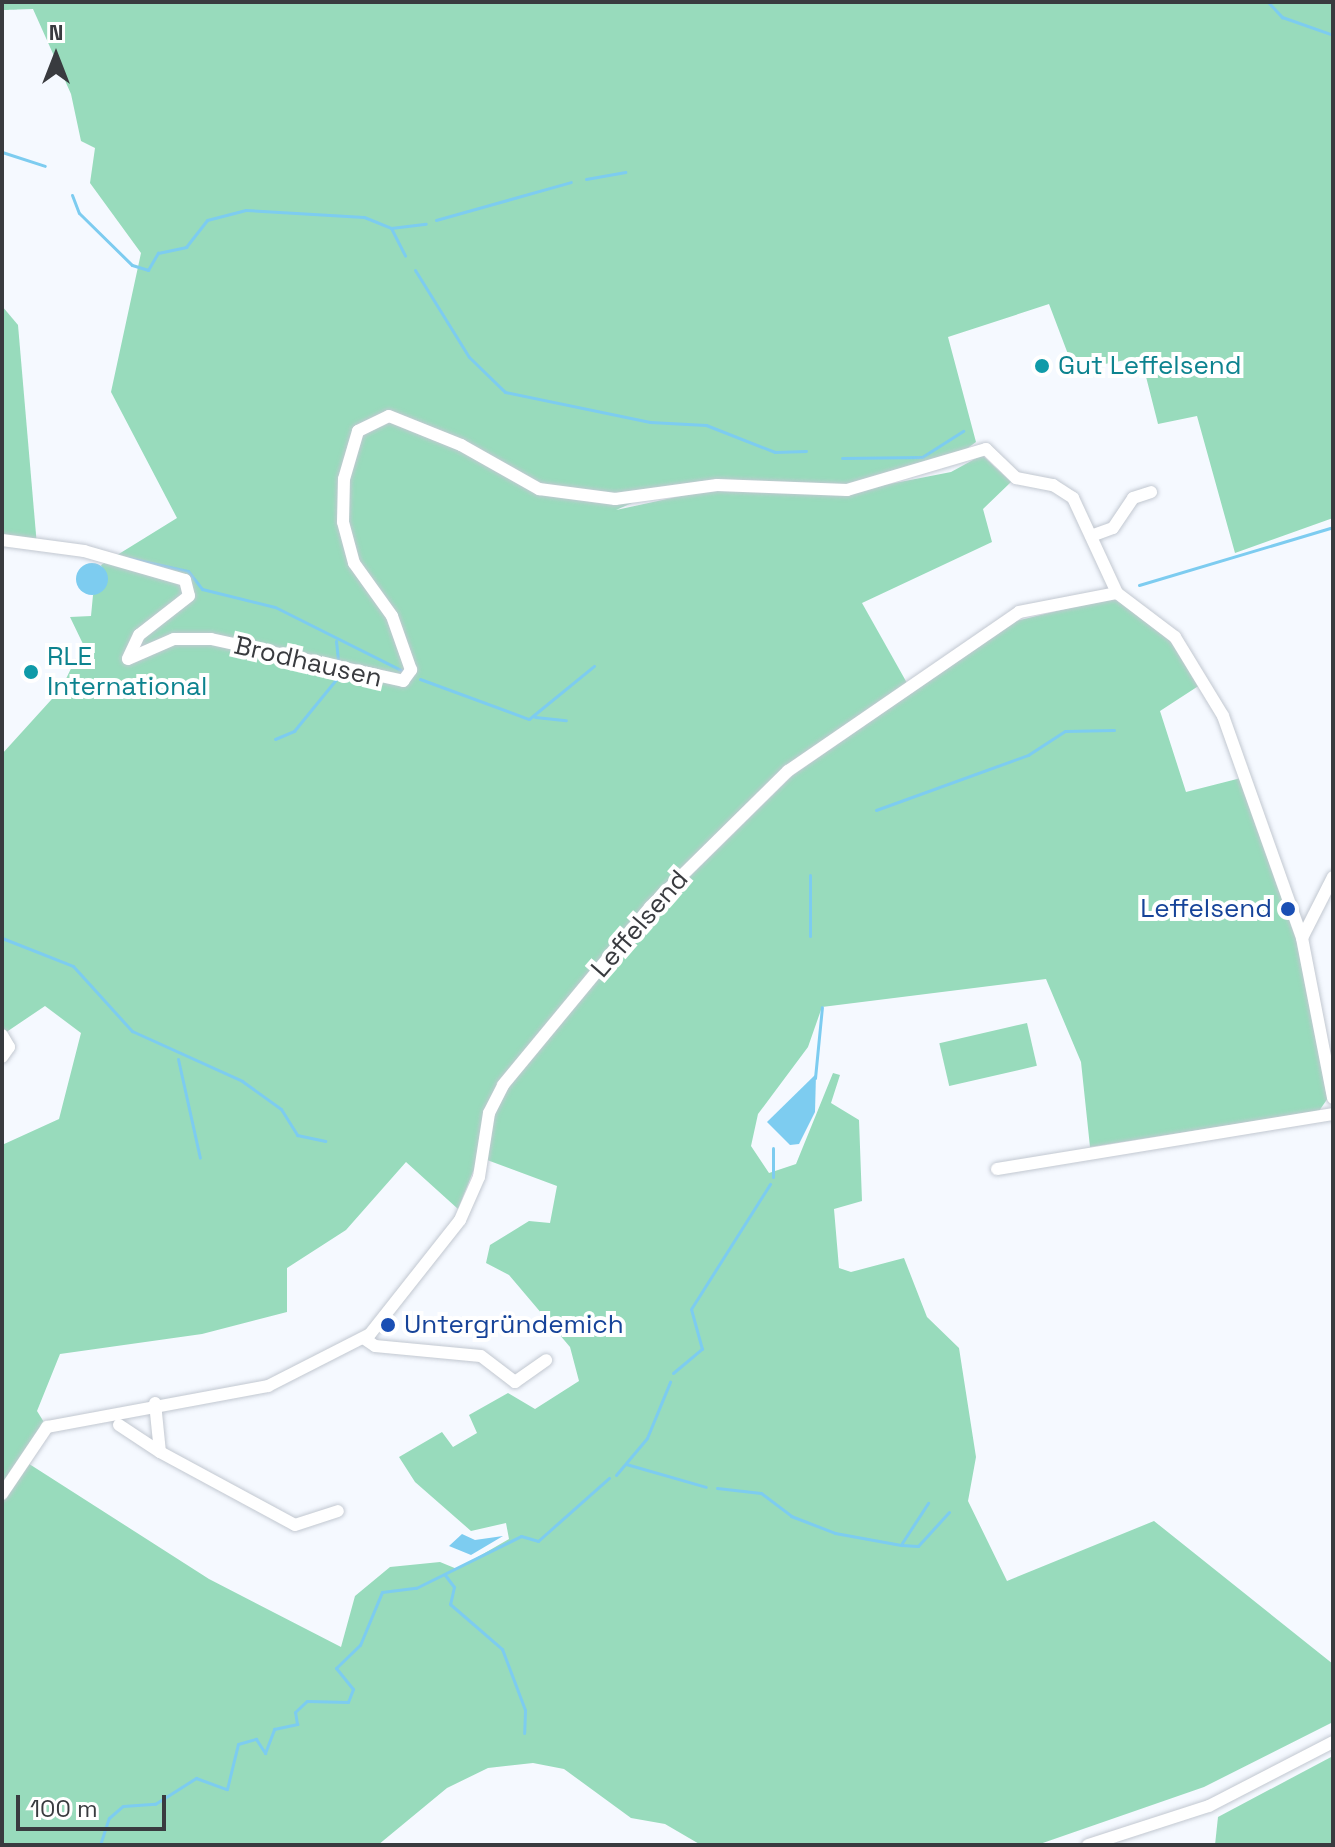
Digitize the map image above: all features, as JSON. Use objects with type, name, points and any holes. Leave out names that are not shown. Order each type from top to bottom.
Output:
[{"type":"street","name":"Brodhausen","points":[[2,540],[84,551],[185,580],[189,596],[139,635],[128,659],[174,639],[211,639],[403,681],[411,670],[392,616],[371,594],[346,545],[350,449],[366,422],[389,416],[461,445],[539,489],[639,499],[717,485],[847,490],[986,449],[1016,478],[1053,485],[1073,498],[1091,536]]},
{"type":"street","points":[[1151,492],[1133,498],[1113,528],[1091,536],[1117,593],[1175,637],[1215,697],[1302,938],[1333,1098]]},
{"type":"street","name":"Leffelsend","points":[[365,1339],[460,1220],[479,1177],[487,1128],[508,1078],[626,935],[788,771],[1019,612],[1117,593]]},
{"type":"street","points":[[1302,938],[1333,877]]},
{"type":"street","points":[[2,1035],[9,1047],[2,1057]]},
{"type":"street","points":[[997,1169],[1333,1114]]},
{"type":"street","points":[[2,1494],[47,1427],[155,1403],[268,1386],[365,1339],[375,1346],[481,1356],[515,1382],[546,1360]]},
{"type":"street","points":[[155,1403],[160,1452]]},
{"type":"street","points":[[119,1425],[160,1452],[295,1525],[338,1511]]},
{"type":"street","points":[[1088,1845],[1209,1806],[1333,1742]]},
{"type":"green space","points":[[2,2],[1333,3],[1333,518],[1235,553],[1197,416],[1158,424],[1141,357],[1074,370],[1049,304],[948,337],[976,442],[957,456],[833,495],[951,472],[982,455],[1011,482],[983,509],[992,542],[862,603],[907,683],[784,767],[643,908],[649,917],[793,775],[1016,621],[1114,597],[1170,641],[1203,683],[1160,711],[1186,792],[1241,778],[1295,932],[1328,1098],[1319,1111],[1090,1147],[1081,1062],[1046,979],[822,1007],[808,1047],[758,1114],[751,1146],[769,1173],[796,1164],[833,1073],[840,1075],[831,1103],[859,1120],[862,1201],[834,1209],[839,1268],[851,1272],[904,1258],[927,1317],[959,1348],[976,1457],[968,1501],[1007,1581],[1154,1521],[1333,1664],[1333,1722],[1204,1787],[1037,1845],[701,1845],[665,1824],[631,1818],[564,1769],[533,1763],[488,1768],[447,1788],[378,1845],[2,1845],[2,1145],[59,1119],[81,1033],[45,1006],[2,1035],[2,754],[61,689],[83,644],[70,617],[91,616],[93,595],[107,582],[101,565],[177,518],[111,392],[141,253],[90,183],[95,148],[81,141],[71,94],[33,9],[2,10]],"holes":[[[701,481],[704,491],[616,510],[657,492]],[[479,1157],[557,1186],[550,1223],[529,1221],[490,1245],[486,1263],[509,1275],[570,1347],[579,1381],[535,1409],[508,1393],[469,1415],[477,1433],[453,1447],[442,1432],[399,1457],[415,1482],[471,1531],[506,1523],[509,1539],[457,1569],[440,1562],[390,1567],[355,1596],[341,1647],[209,1579],[23,1460],[47,1427],[37,1411],[60,1354],[202,1334],[287,1312],[287,1268],[346,1230],[406,1162],[458,1209]]]},
{"type":"green space","points":[[2,306],[18,325],[37,546],[2,542]]},
{"type":"green space","points":[[1027,1023],[1037,1066],[949,1086],[939,1043]]},
{"type":"green space","points":[[1333,1756],[1333,1845],[1215,1845],[1218,1817]]},
{"type":"water","points":[[92,563],[103,568],[108,579],[103,590],[92,595],[81,590],[76,579],[81,568]]},
{"type":"water","points":[[816,1074],[815,1112],[799,1144],[790,1145],[767,1122]]},
{"type":"water","points":[[462,1534],[475,1540],[503,1536],[471,1555],[449,1546]]},
{"type":"waterway","points":[[1268,2],[1282,17],[1333,35]]},
{"type":"waterway","points":[[2,152],[45,166]]},
{"type":"waterway","points":[[586,179],[625,172]]},
{"type":"waterway","points":[[436,220],[571,182]]},
{"type":"waterway","points":[[72,195],[79,213],[132,265],[148,270],[158,253],[186,247],[207,220],[246,210],[364,217],[391,228],[405,256]]},
{"type":"waterway","points":[[391,228],[426,224]]},
{"type":"waterway","points":[[415,270],[469,357],[505,392],[650,422],[706,425],[775,452],[806,451]]},
{"type":"waterway","points":[[842,458],[922,457],[963,431]]},
{"type":"waterway","points":[[1139,585],[1333,527]]},
{"type":"waterway","points":[[129,558],[188,571],[202,589],[275,607],[401,670]]},
{"type":"waterway","points":[[336,641],[338,661]]},
{"type":"waterway","points":[[420,679],[529,719],[594,666]]},
{"type":"waterway","points":[[275,739],[294,731],[338,677]]},
{"type":"waterway","points":[[535,717],[566,720]]},
{"type":"waterway","points":[[876,810],[1028,755],[1065,731],[1114,730]]},
{"type":"waterway","points":[[810,875],[810,936]]},
{"type":"waterway","points":[[2,938],[73,966],[132,1031],[242,1081],[281,1109],[297,1135],[325,1141]]},
{"type":"waterway","points":[[815,1078],[822,1007]]},
{"type":"waterway","points":[[178,1059],[200,1158]]},
{"type":"waterway","points":[[773,1148],[773,1177]]},
{"type":"waterway","points":[[673,1373],[702,1349],[691,1309],[770,1184]]},
{"type":"waterway","points":[[616,1475],[647,1438],[670,1382]]},
{"type":"waterway","points":[[626,1464],[706,1487]]},
{"type":"waterway","points":[[100,1845],[109,1818],[123,1806],[155,1804],[196,1778],[227,1789],[238,1744],[256,1739],[265,1753],[274,1729],[297,1724],[295,1712],[307,1701],[348,1702],[353,1689],[336,1668],[360,1645],[382,1592],[416,1588],[521,1536],[538,1541],[609,1478]]},
{"type":"waterway","points":[[717,1488],[761,1493],[791,1516],[835,1533],[901,1545],[918,1546],[949,1512]]},
{"type":"waterway","points":[[902,1543],[928,1503]]},
{"type":"waterway","points":[[445,1575],[454,1587],[450,1604],[502,1649],[525,1710],[524,1733]]},
{"type":"place","name":"Gut Leffelsend","points":[[1042,366]]},
{"type":"place","name":"RLE International","points":[[31,672]]},
{"type":"place","name":"Leffelsend","points":[[1288,909]]},
{"type":"place","name":"Untergründemich","points":[[388,1325]]}]
